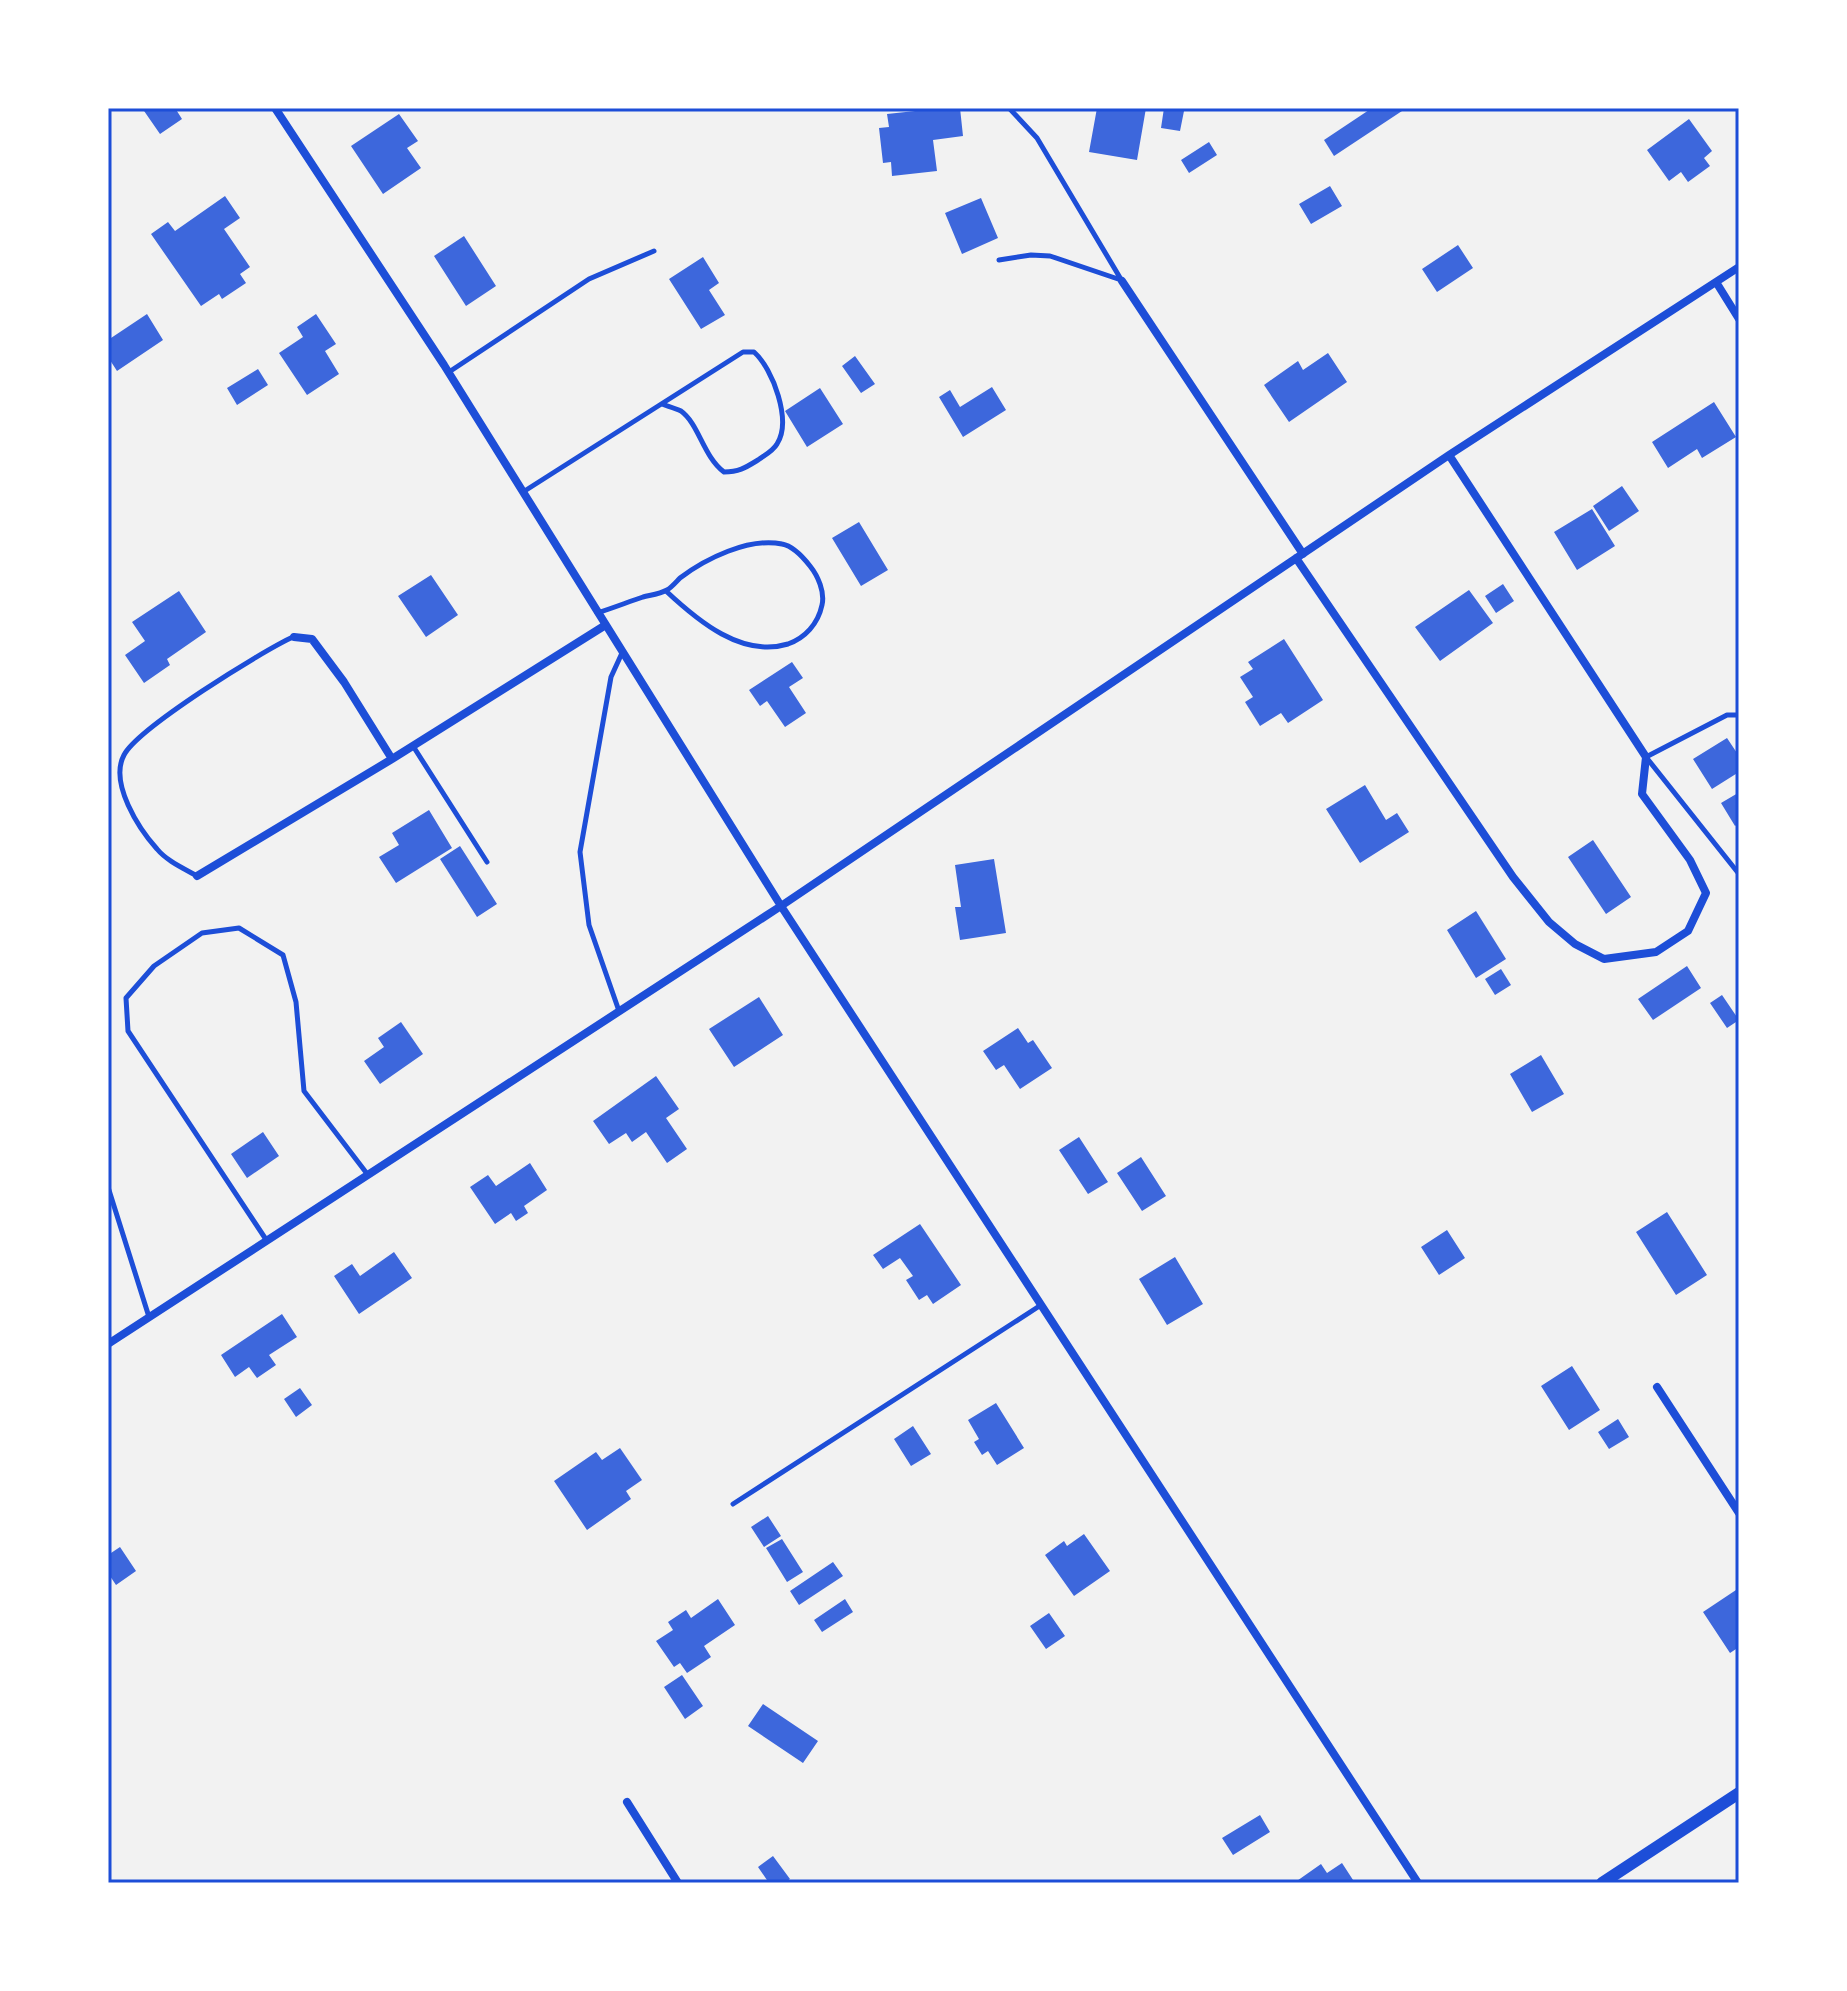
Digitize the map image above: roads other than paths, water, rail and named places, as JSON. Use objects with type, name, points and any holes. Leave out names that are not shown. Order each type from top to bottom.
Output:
[{"type":"street","points":[[275,108],[449,373],[781,906],[1418,1883]]},
{"type":"street","points":[[108,1344],[781,906],[1449,455],[1739,267]]},
{"type":"street","points":[[1122,281],[1513,877],[1549,922],[1575,944],[1604,959],[1656,952],[1688,931],[1706,893],[1690,860],[1642,794],[1646,757],[1449,455]]},
{"type":"street","points":[[1716,282],[1739,319]]},
{"type":"street","points":[[197,876],[604,626]]},
{"type":"street","points":[[294,637],[312,639],[344,682],[392,759]]},
{"type":"street","points":[[1657,1387],[1739,1513]]},
{"type":"street","points":[[1602,1883],[1739,1793]]},
{"type":"street","points":[[627,1802],[678,1883]]},
{"type":"lane","points":[[1009,108],[1037,138],[1122,281]]},
{"type":"lane","points":[[449,373],[589,279],[654,251]]},
{"type":"lane","points":[[999,260],[1031,255],[1050,256],[1122,281]]},
{"type":"lane","points":[[522,493],[743,352],[754,352],[764,361],[774,378],[782,416],[780,441],[740,472],[724,472],[706,453],[682,412],[662,404]]},
{"type":"lane","points":[[596,613],[666,591],[679,579],[723,552],[751,545],[782,544],[795,550],[812,568],[821,588],[822,605],[811,630],[796,641],[772,649],[747,646],[719,631],[689,612],[666,591]]},
{"type":"lane","points":[[197,876],[157,850],[128,808],[121,780],[123,757],[139,738],[244,663],[294,637]]},
{"type":"lane","points":[[619,1011],[589,925],[580,852],[611,677],[622,653]]},
{"type":"lane","points":[[1739,715],[1727,715],[1646,757],[1739,874]]},
{"type":"lane","points":[[413,746],[487,862]]},
{"type":"lane","points":[[267,1241],[128,1031],[126,998],[154,966],[202,933],[239,928],[283,955],[296,1002],[304,1091],[368,1175]]},
{"type":"lane","points":[[108,1187],[149,1318]]},
{"type":"lane","points":[[733,1504],[1041,1305]]}]
